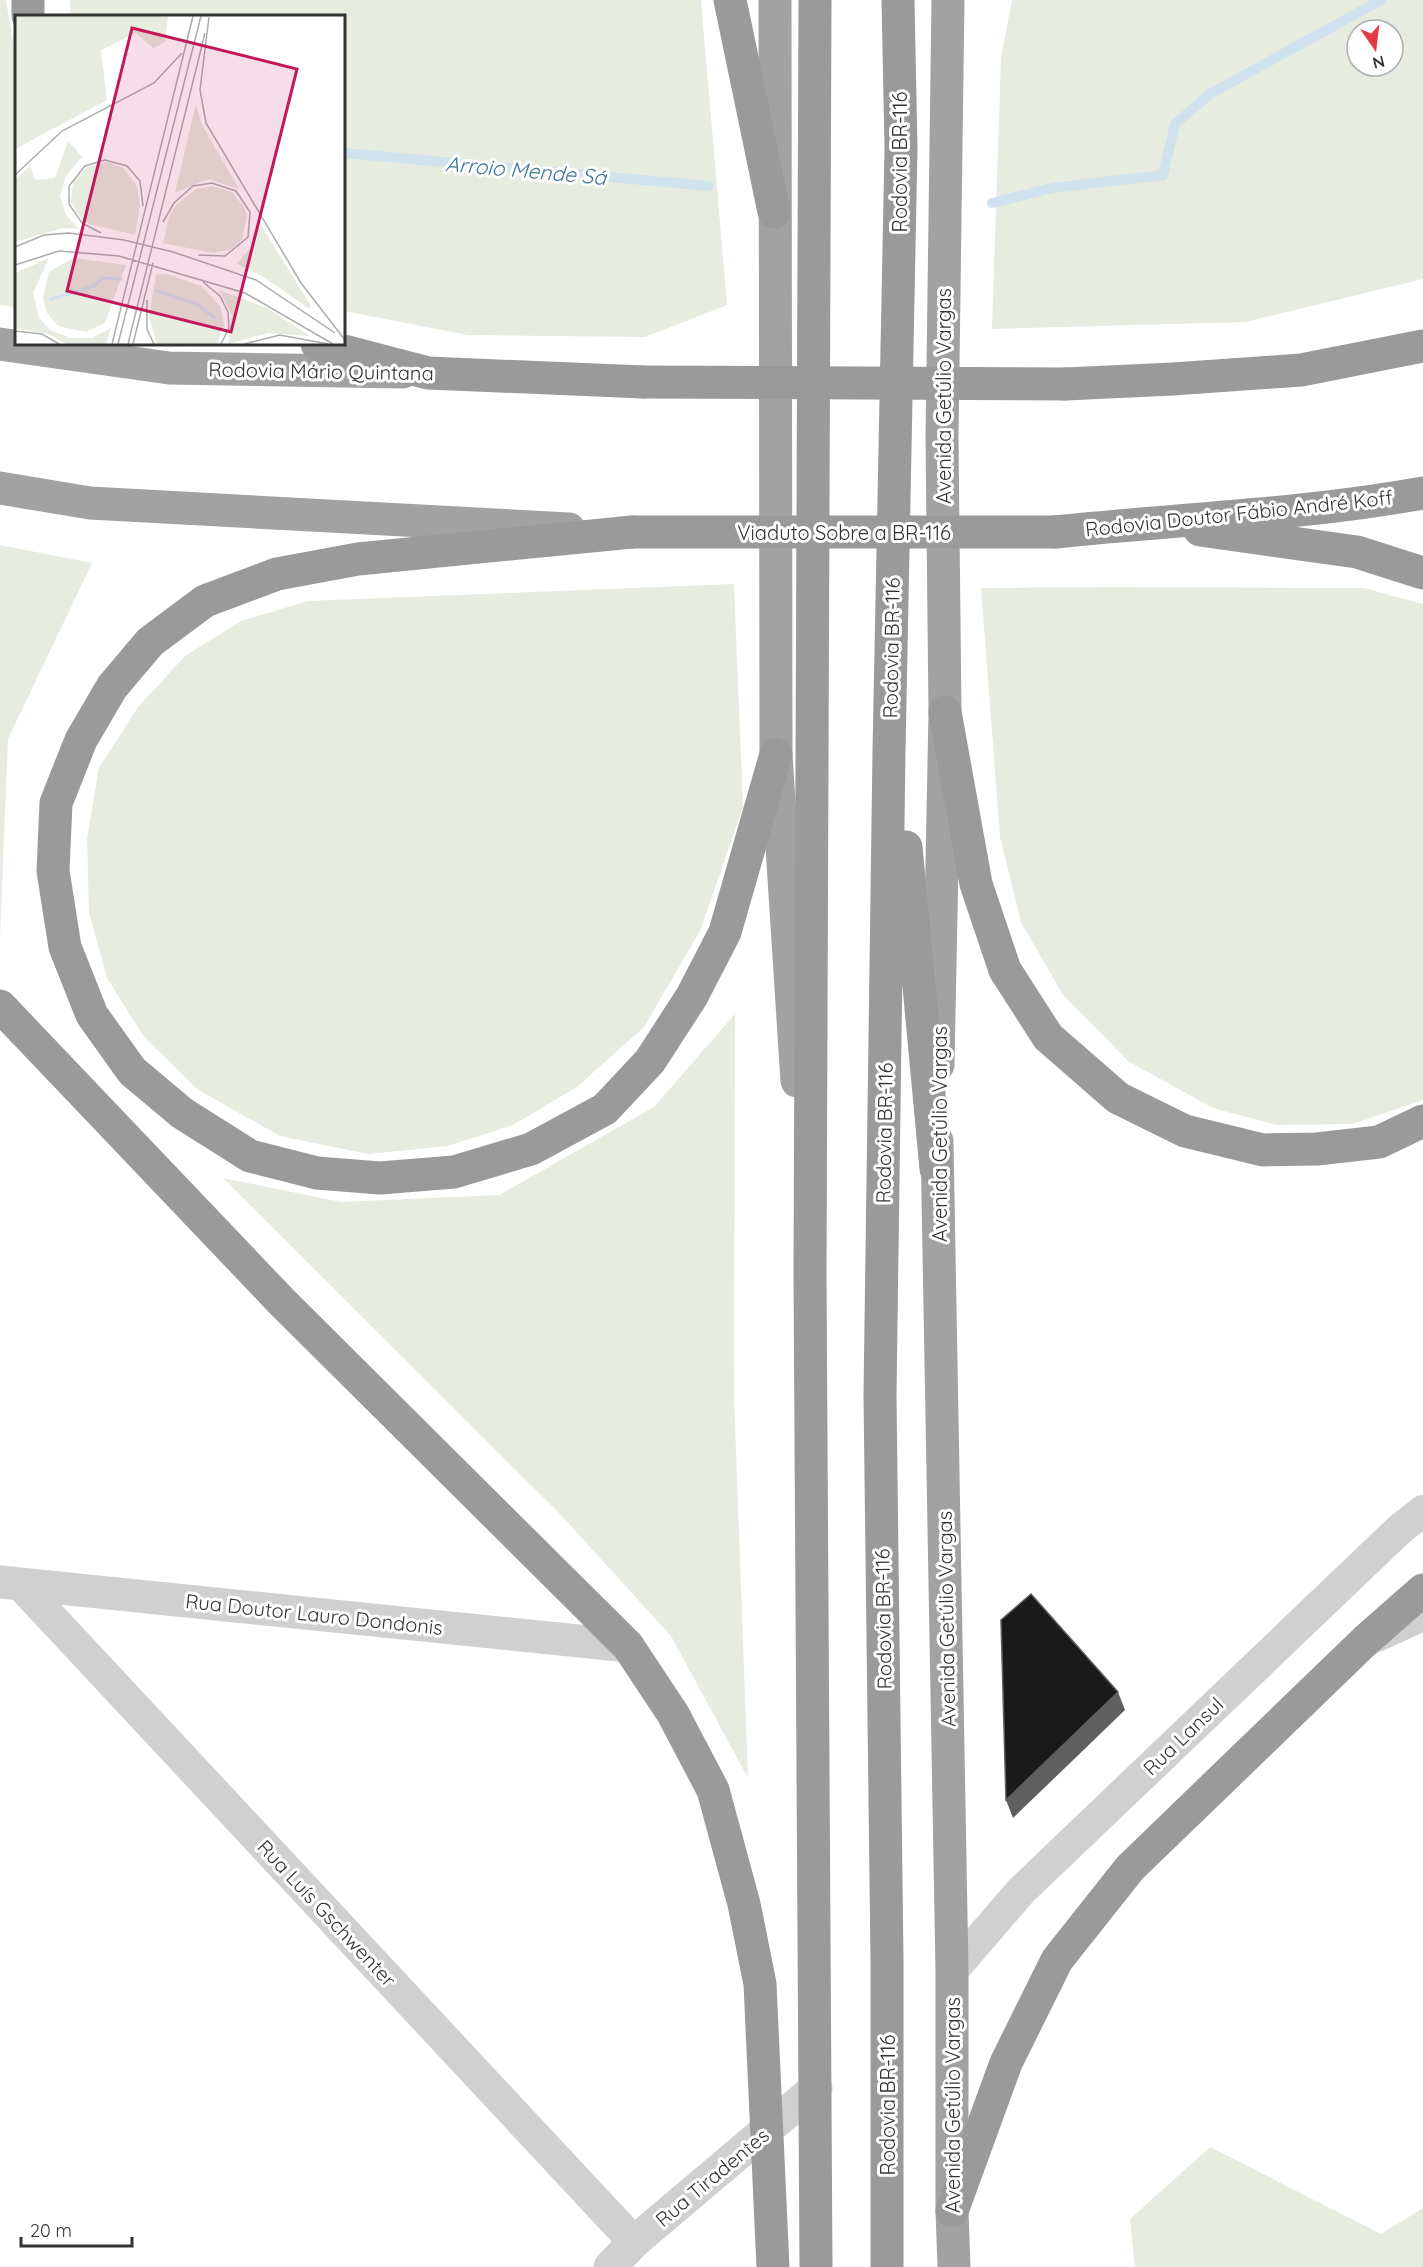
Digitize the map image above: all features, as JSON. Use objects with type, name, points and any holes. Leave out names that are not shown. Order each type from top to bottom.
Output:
[{"type":"highway","points":[[730,0],[774,212]]},
{"type":"highway","points":[[775,0],[776,754],[810,1274]]},
{"type":"highway","points":[[815,0],[810,1274],[816,2267]]},
{"type":"highway","name":"Rodovia BR-116","points":[[887,2267],[880,1395],[889,751],[901,148],[898,0]]},
{"type":"highway","name":"Avenida Getúlio Vargas","points":[[948,0],[942,438],[945,712],[936,1169],[952,1971],[954,2267]]},
{"type":"highway","name":"Rodovia Mário Quintana","points":[[0,344],[169,368],[428,373],[643,382],[1065,384],[1301,370],[1423,346]]},
{"type":"highway","points":[[321,345],[428,373]]},
{"type":"highway","points":[[0,488],[90,503],[632,532]]},
{"type":"highway","name":"Rodovia Doutor Fábio André Koff","points":[[1055,532],[1282,510],[1423,493]]},
{"type":"highway","points":[[1142,522],[1357,552],[1423,573]]},
{"type":"highway","name":"Viaduto Sobre a BR-116","points":[[776,754],[725,933],[692,996],[650,1061],[605,1108],[531,1149],[454,1172],[380,1178],[317,1173],[250,1156],[182,1113],[132,1071],[92,1015],[65,947],[53,871],[56,803],[81,740],[112,687],[150,642],[205,601],[277,574],[358,559],[632,532],[1055,532]]},
{"type":"highway","points":[[945,712],[976,884],[1005,970],[1048,1036],[1118,1098],[1185,1131],[1263,1150],[1317,1149],[1379,1142],[1423,1121]]},
{"type":"highway","points":[[889,751],[907,857],[936,1169]]},
{"type":"highway","points":[[0,1006],[281,1300],[628,1646],[673,1714],[713,1790],[744,1904],[760,1984],[773,2267]]},
{"type":"highway","points":[[952,2211],[1006,2062],[1057,1960],[1130,1868],[1365,1641],[1423,1590]]},
{"type":"street","name":"Rua Lansul","points":[[952,1971],[1021,1891],[1400,1529],[1423,1511]]},
{"type":"street","name":"Rua Doutor Lauro Dondonis","points":[[10,1583],[628,1646]]},
{"type":"street","name":"Rua Luís Gschwenter","points":[[10,1583],[634,2242]]},
{"type":"street","points":[[1365,1641],[1423,1615]]},
{"type":"street","name":"Rua Tiradentes","points":[[610,2267],[634,2242],[816,2088]]},
{"type":"shaded area","points":[[0,0],[6,0],[15,54],[15,307],[0,305]]},
{"type":"shaded area","points":[[70,0],[701,0],[727,305],[645,337],[468,335],[345,311],[345,15],[71,15]]},
{"type":"shaded area","points":[[1012,0],[1423,0],[1423,279],[1245,322],[992,329],[1001,57]]},
{"type":"shaded area","points":[[0,545],[92,563],[8,739],[0,938]]},
{"type":"shaded area","points":[[734,584],[743,807],[700,931],[644,1027],[577,1087],[513,1125],[448,1146],[368,1154],[280,1136],[197,1089],[144,1037],[107,978],[89,912],[87,839],[99,768],[138,707],[185,656],[241,621],[308,601]]},
{"type":"shaded area","points":[[981,588],[1364,588],[1423,604],[1423,1100],[1353,1124],[1277,1125],[1213,1108],[1128,1061],[1063,995],[1021,922],[1000,837]]},
{"type":"shaded area","points":[[735,1014],[734,1396],[748,1778],[671,1636],[560,1514],[223,1178],[341,1202],[499,1195],[654,1107]]},
{"type":"shaded area","points":[[1210,2147],[1381,2234],[1423,2208],[1423,2267],[1135,2267],[1130,2219]]},
{"type":"building","points":[[1031,1594],[1118,1692],[1006,1800],[1001,1620]]},
{"type":"waterway","name":"Arroio Mende Sá","points":[[992,203],[1052,188],[1163,175],[1175,124],[1210,94],[1381,0]]},
{"type":"waterway","name":"Arroio Mende Sá","points":[[345,153],[709,186]]}]
